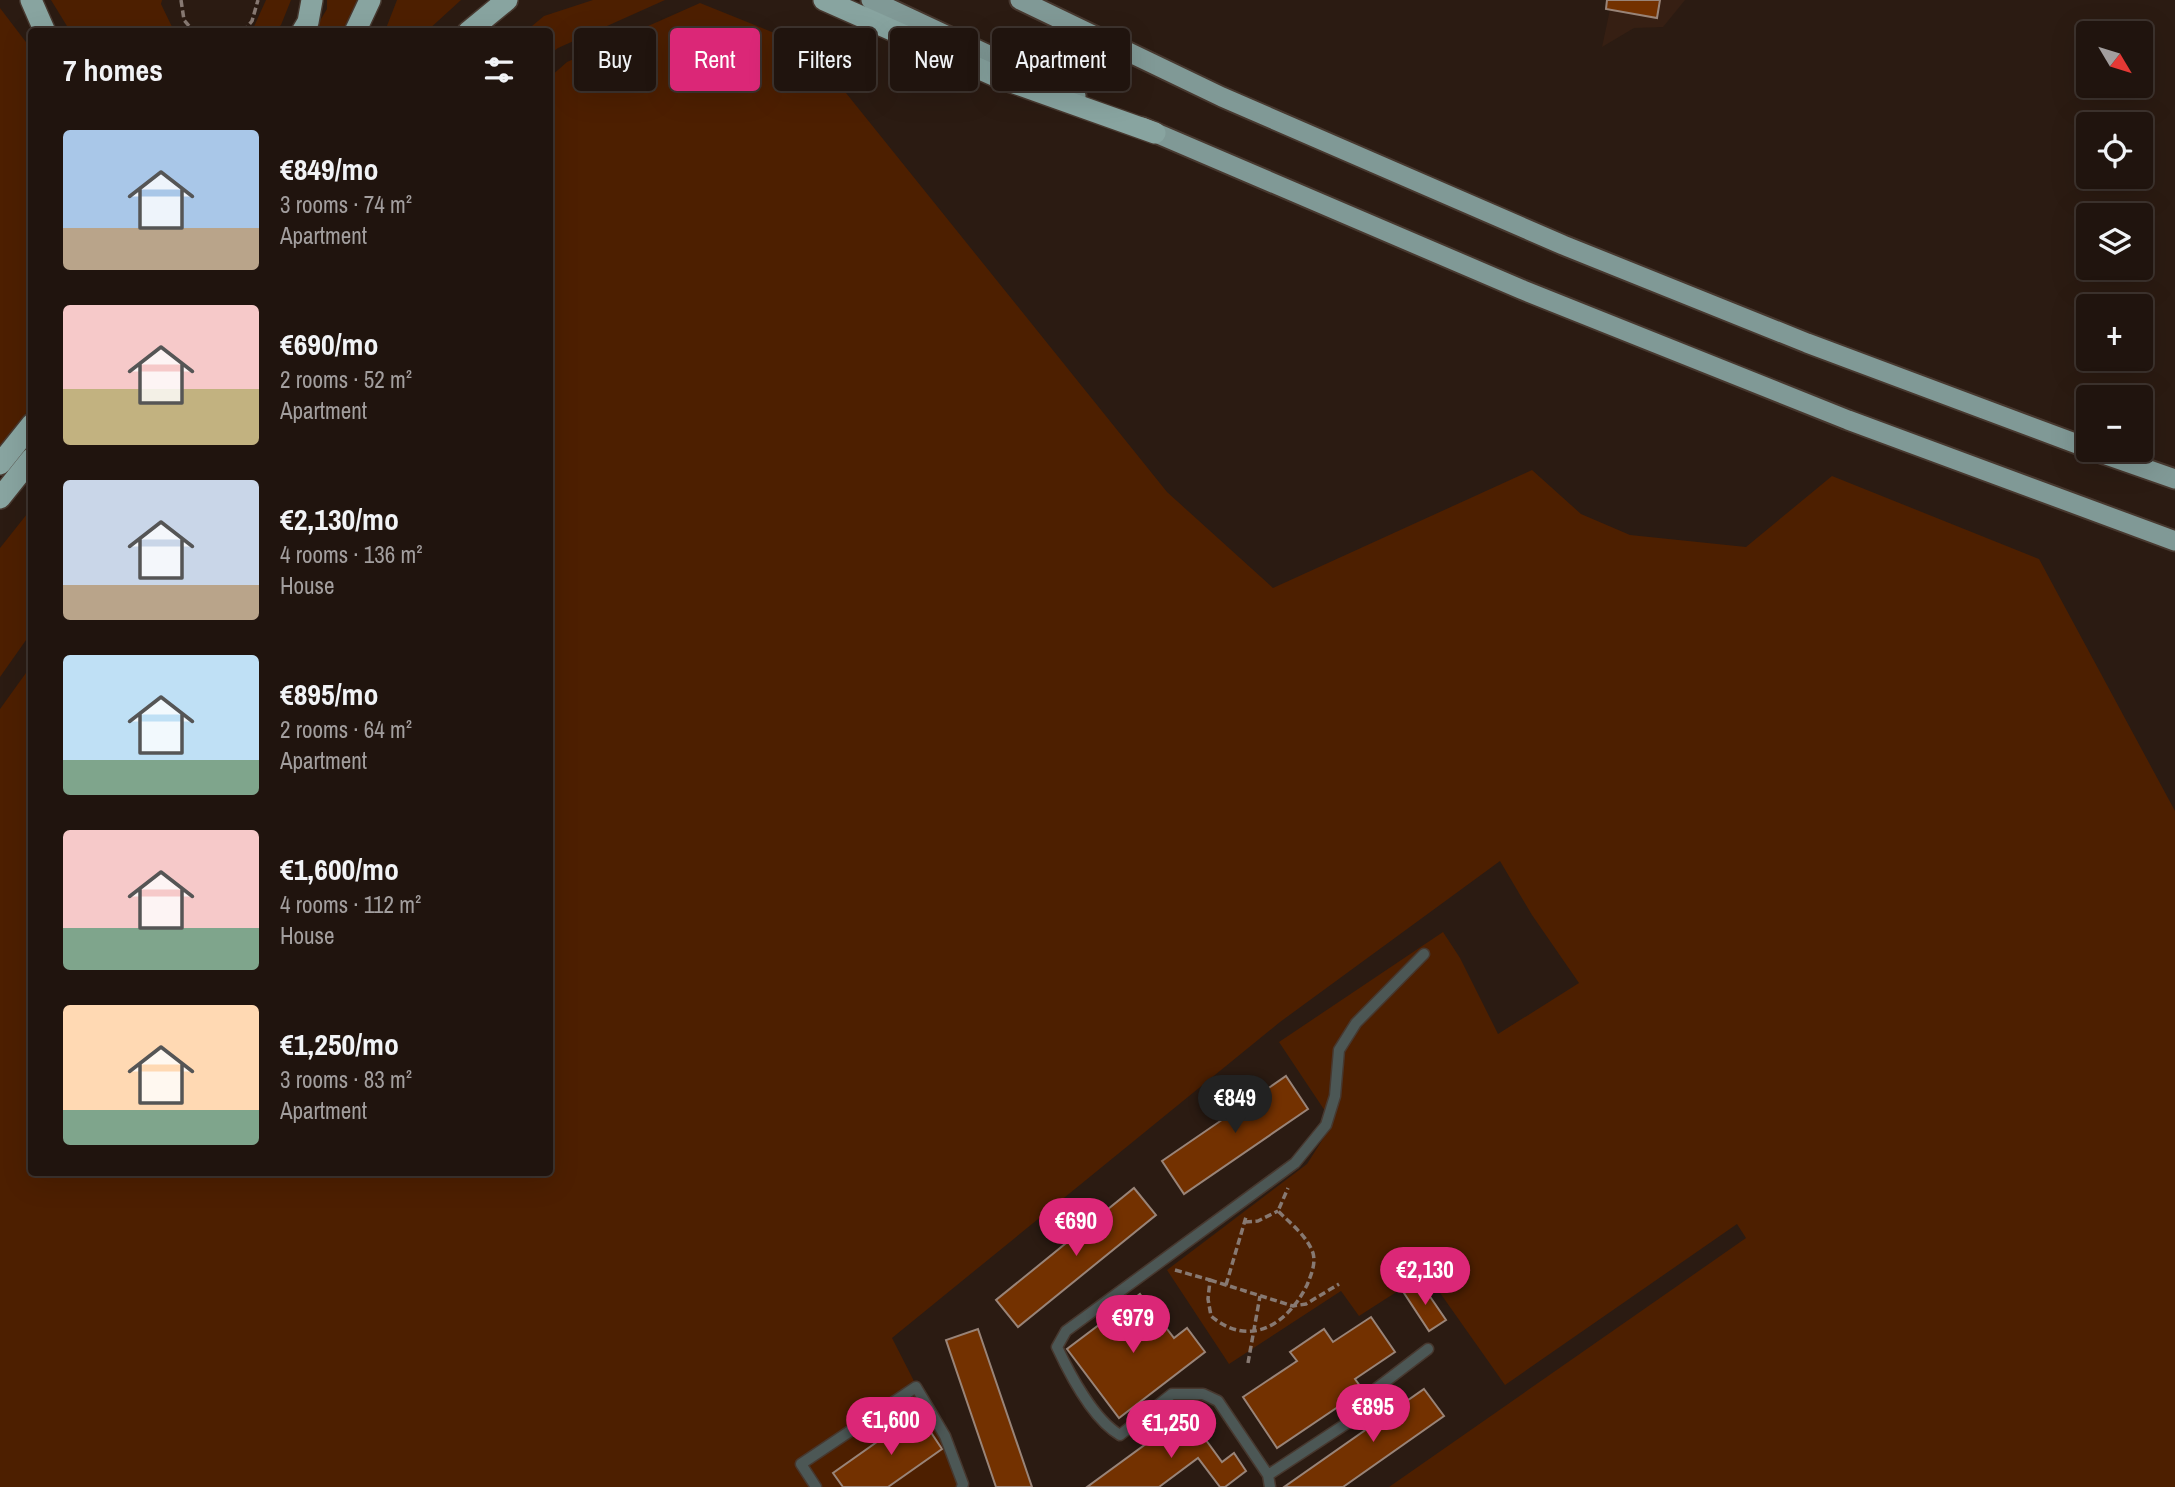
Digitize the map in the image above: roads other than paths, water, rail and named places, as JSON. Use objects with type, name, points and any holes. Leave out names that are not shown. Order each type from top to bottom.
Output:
[{"type":"highway","points":[[32,0],[42,28]]},
{"type":"highway","points":[[304,28],[312,0]]},
{"type":"highway","points":[[357,28],[370,0]]},
{"type":"highway","points":[[473,28],[507,0]]},
{"type":"highway","points":[[824,0],[1000,78],[1155,133]]},
{"type":"highway","points":[[871,0],[1155,133],[1510,285],[1836,415],[2175,541]]},
{"type":"highway","points":[[1020,0],[1222,97],[1563,245],[1807,343],[2076,444]]},
{"type":"highway","points":[[2,462],[28,429]]},
{"type":"highway","points":[[2127,462],[2175,479]]},
{"type":"highway","points":[[0,499],[28,463]]},
{"type":"lane","points":[[1270,1487],[1268,1475],[1217,1401],[1203,1394],[1172,1394],[1120,1435],[1107,1427],[1068,1370],[1057,1347],[1066,1331],[1296,1163],[1326,1125],[1335,1096],[1339,1051],[1350,1032],[1424,954]]},
{"type":"lane","points":[[1268,1475],[1364,1412],[1377,1388],[1428,1349]]},
{"type":"lane","points":[[816,1487],[801,1464],[916,1387],[945,1436],[963,1483],[962,1487]]}]
